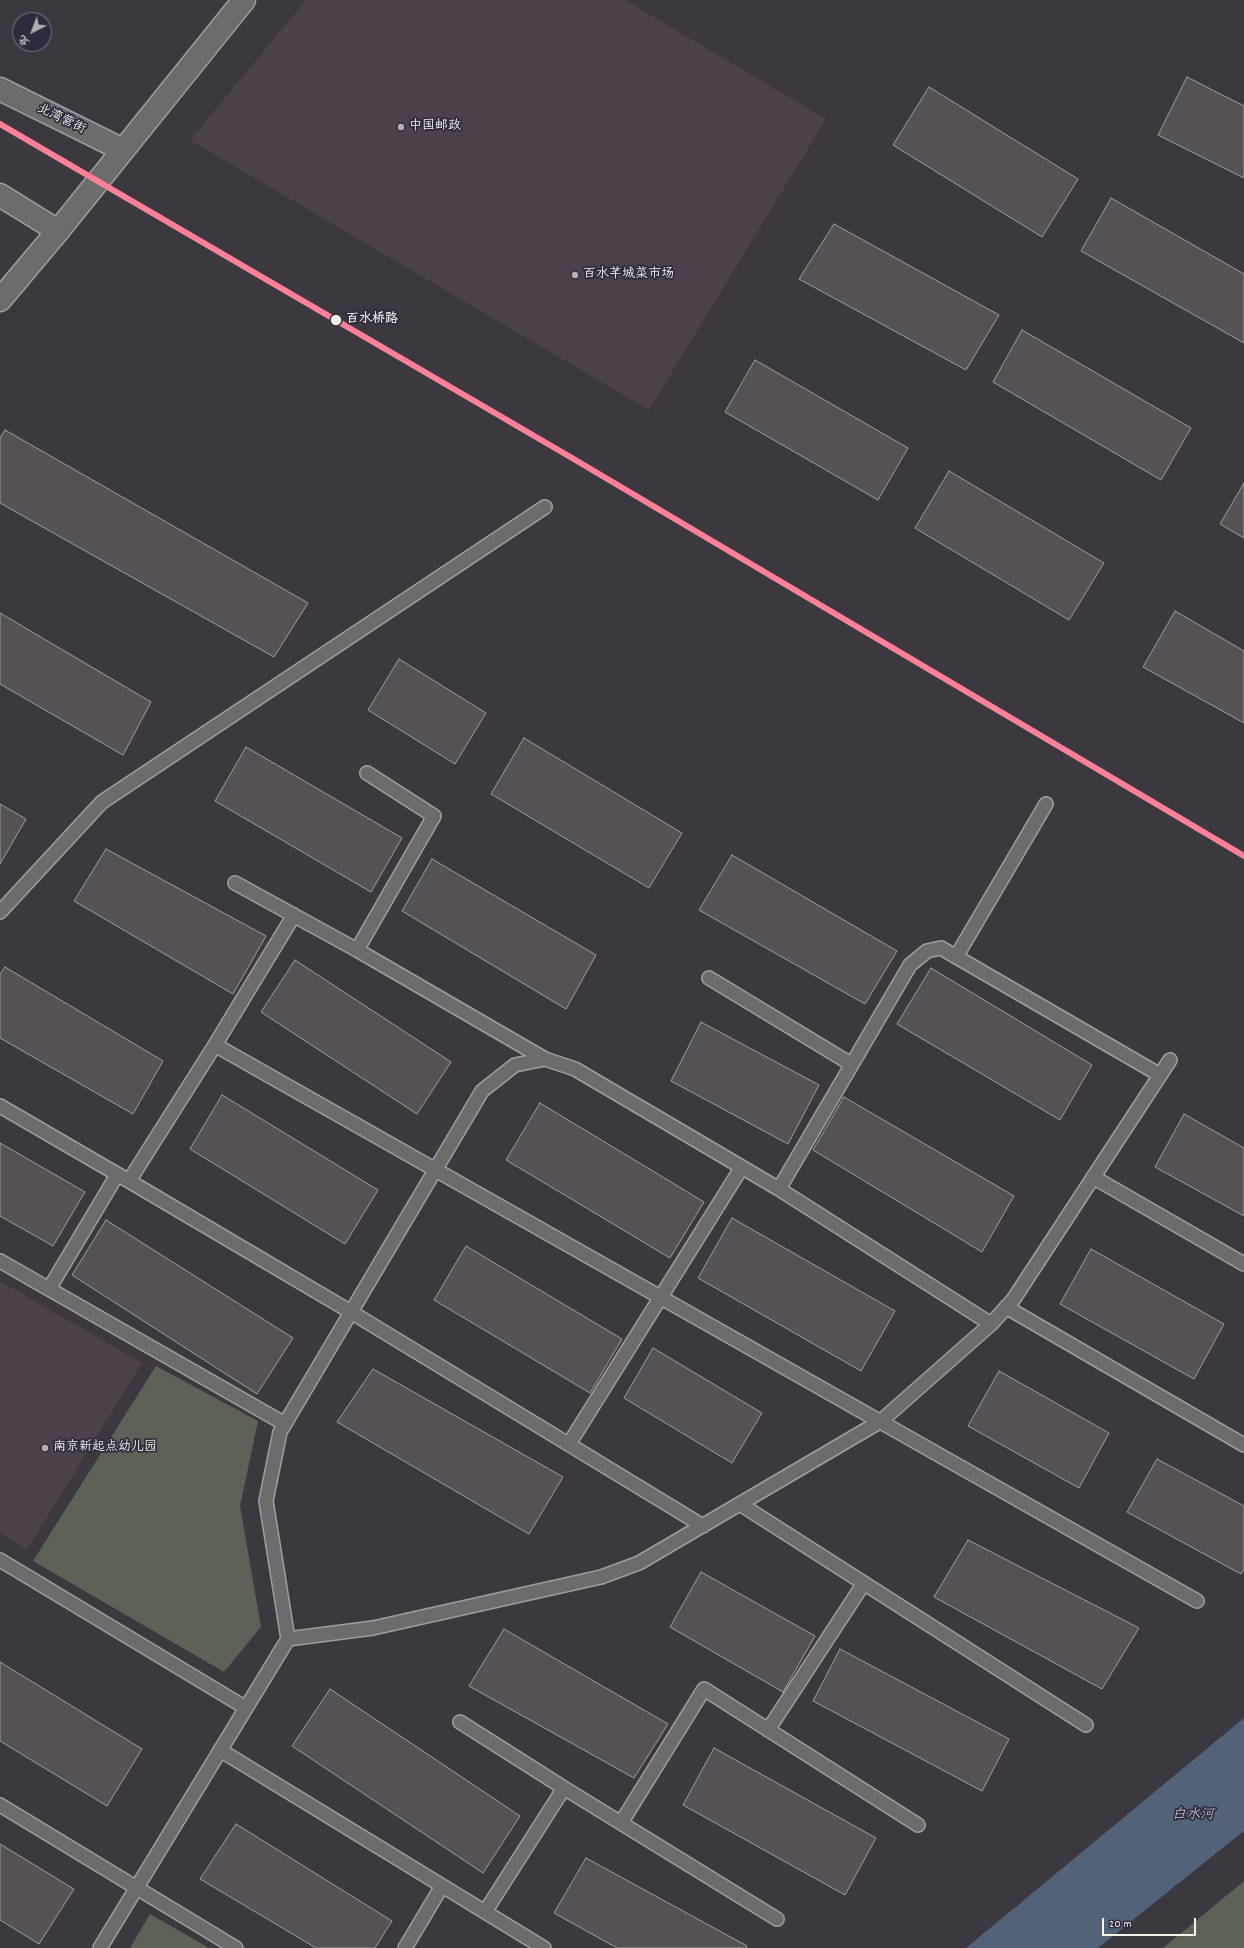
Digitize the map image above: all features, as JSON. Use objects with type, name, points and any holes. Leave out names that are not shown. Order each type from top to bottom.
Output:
[{"type":"street","points":[[0,300],[58,231],[244,0]]},
{"type":"street","name":"北湾营街","points":[[0,89],[123,150]]},
{"type":"street","points":[[0,195],[58,231]]},
{"type":"lane","points":[[0,912],[102,802],[545,507]]},
{"type":"lane","points":[[357,950],[434,816],[367,773]]},
{"type":"lane","points":[[956,957],[1046,804]]},
{"type":"lane","points":[[235,883],[357,950],[545,1059],[575,1069],[779,1189],[991,1324]]},
{"type":"lane","points":[[129,1181],[215,1045],[294,915]]},
{"type":"lane","points":[[779,1189],[910,965],[927,951],[941,948],[1160,1075]]},
{"type":"lane","points":[[709,978],[851,1064]]},
{"type":"lane","points":[[215,1045],[662,1296],[1197,1601]]},
{"type":"lane","points":[[100,1948],[288,1639],[266,1502],[280,1432],[482,1091],[515,1065],[545,1059]]},
{"type":"lane","points":[[288,1639],[373,1628],[601,1577],[639,1563],[881,1421],[991,1324],[1006,1307],[1094,1177],[1170,1060]]},
{"type":"lane","points":[[0,1106],[351,1312],[703,1526]]},
{"type":"lane","points":[[569,1444],[742,1167]]},
{"type":"lane","points":[[49,1289],[117,1175]]},
{"type":"lane","points":[[1094,1177],[1244,1264]]},
{"type":"lane","points":[[0,1261],[285,1424]]},
{"type":"lane","points":[[1006,1307],[1244,1445]]},
{"type":"lane","points":[[740,1504],[1086,1725]]},
{"type":"lane","points":[[0,1560],[246,1708]]},
{"type":"lane","points":[[768,1730],[864,1583]]},
{"type":"lane","points":[[621,1823],[704,1689],[918,1825]]},
{"type":"lane","points":[[460,1722],[777,1919]]},
{"type":"lane","points":[[220,1750],[544,1948]]},
{"type":"lane","points":[[485,1912],[564,1788]]},
{"type":"lane","points":[[0,1805],[236,1948]]},
{"type":"lane","points":[[405,1948],[442,1886]]},
{"type":"shaded area","name":"百水芊城菜市场","points":[[306,0],[625,0],[826,119],[649,410],[190,140]]},
{"type":"shaded area","name":"南京新起点幼儿园","points":[[0,1281],[142,1363],[27,1550],[0,1533]]},
{"type":"shaded area","points":[[156,1366],[258,1421],[240,1506],[261,1627],[224,1672],[33,1561]]},
{"type":"shaded area","points":[[1244,1881],[1244,1948],[1163,1948]]},
{"type":"shaded area","points":[[150,1914],[209,1948],[130,1948]]},
{"type":"water","name":"白水河","points":[[1244,1718],[1244,1831],[1098,1948],[966,1948]]},
{"type":"building","points":[[1187,77],[1244,106],[1244,178],[1158,135]]},
{"type":"building","points":[[929,87],[1078,179],[1042,237],[893,145]]},
{"type":"building","points":[[1111,198],[1244,274],[1244,343],[1081,251]]},
{"type":"building","points":[[834,224],[999,315],[966,370],[799,279]]},
{"type":"building","points":[[1022,330],[1191,428],[1161,480],[993,382]]},
{"type":"building","points":[[755,360],[908,448],[878,500],[725,412]]},
{"type":"building","points":[[5,430],[308,603],[274,657],[0,503],[0,438]]},
{"type":"building","points":[[949,471],[1104,563],[1069,620],[915,528]]},
{"type":"building","points":[[1244,483],[1244,538],[1220,524]]},
{"type":"building","points":[[1175,611],[1244,651],[1244,723],[1143,667]]},
{"type":"building","points":[[0,613],[151,702],[123,755],[0,684]]},
{"type":"building","points":[[399,659],[486,713],[455,764],[368,710]]},
{"type":"building","points":[[524,738],[682,833],[649,888],[491,794]]},
{"type":"building","points":[[246,747],[402,838],[371,892],[215,801]]},
{"type":"building","points":[[0,804],[26,819],[0,864]]},
{"type":"building","points":[[106,849],[266,936],[233,994],[74,901]]},
{"type":"building","points":[[732,855],[897,951],[865,1004],[699,910]]},
{"type":"building","points":[[432,859],[596,955],[566,1009],[402,911]]},
{"type":"building","points":[[295,960],[451,1062],[417,1114],[261,1012]]},
{"type":"building","points":[[5,967],[163,1061],[133,1114],[0,1038],[0,974]]},
{"type":"building","points":[[931,968],[1092,1065],[1060,1120],[897,1024]]},
{"type":"building","points":[[701,1022],[819,1085],[788,1144],[671,1081]]},
{"type":"building","points":[[222,1095],[378,1190],[345,1244],[190,1149]]},
{"type":"building","points":[[844,1097],[1014,1196],[982,1252],[813,1150]]},
{"type":"building","points":[[540,1103],[704,1202],[670,1258],[506,1160]]},
{"type":"building","points":[[1184,1114],[1244,1148],[1244,1216],[1155,1167]]},
{"type":"building","points":[[0,1143],[85,1192],[53,1246],[0,1216]]},
{"type":"building","points":[[732,1218],[895,1311],[861,1371],[698,1278]]},
{"type":"building","points":[[106,1220],[293,1338],[257,1394],[72,1275]]},
{"type":"building","points":[[466,1246],[622,1339],[590,1393],[434,1300]]},
{"type":"building","points":[[1091,1249],[1224,1324],[1194,1379],[1060,1304]]},
{"type":"building","points":[[653,1348],[762,1413],[732,1463],[624,1398]]},
{"type":"building","points":[[373,1369],[563,1477],[529,1534],[337,1422]]},
{"type":"building","points":[[999,1371],[1109,1433],[1079,1488],[968,1426]]},
{"type":"building","points":[[1157,1459],[1244,1506],[1244,1569],[1241,1574],[1127,1512]]},
{"type":"building","points":[[968,1540],[1139,1628],[1102,1689],[934,1597]]},
{"type":"building","points":[[701,1572],[815,1636],[783,1692],[670,1627]]},
{"type":"building","points":[[504,1629],[668,1724],[634,1778],[469,1686]]},
{"type":"building","points":[[840,1649],[1009,1739],[982,1791],[813,1701]]},
{"type":"building","points":[[0,1662],[142,1749],[107,1806],[0,1741]]},
{"type":"building","points":[[330,1689],[520,1816],[483,1873],[292,1746]]},
{"type":"building","points":[[714,1748],[876,1838],[845,1895],[683,1805]]},
{"type":"building","points":[[236,1824],[392,1921],[375,1948],[316,1948],[200,1879]]},
{"type":"building","points":[[0,1844],[74,1889],[39,1944],[0,1920]]},
{"type":"building","points":[[586,1858],[747,1946],[746,1948],[617,1948],[554,1913]]},
{"type":"transit line","points":[[0,124],[572,458],[1244,856]]},
{"type":"place","name":"中国邮政","points":[[401,127]]},
{"type":"place","name":"百水芊城菜市场","points":[[575,275]]},
{"type":"place","name":"百水桥路","points":[[336,320]]},
{"type":"place","name":"南京新起点幼儿园","points":[[45,1448]]}]
